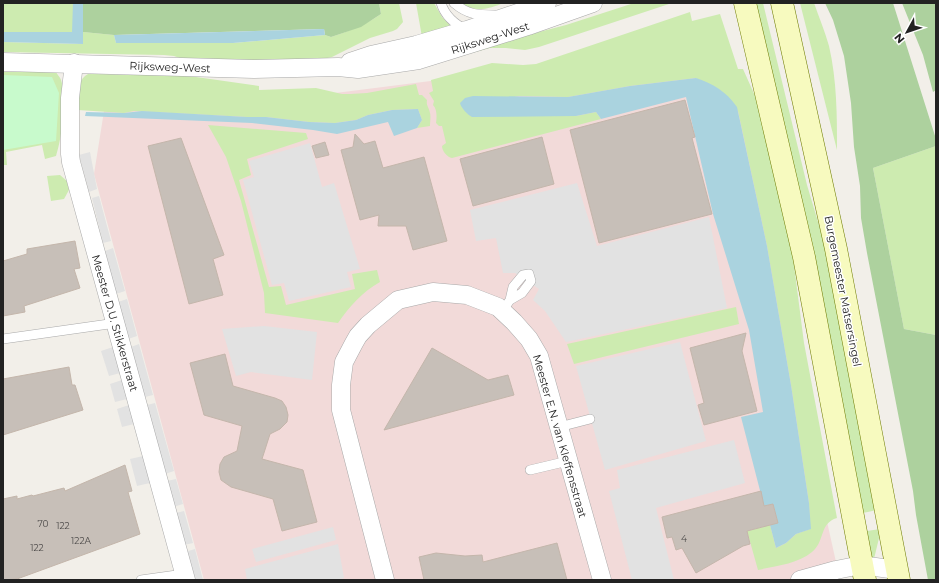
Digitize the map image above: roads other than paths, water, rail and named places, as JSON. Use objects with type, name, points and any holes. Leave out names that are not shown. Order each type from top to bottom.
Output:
[{"type":"main road","points":[[745,3],[804,257],[863,572]]},
{"type":"main road","name":"Burgemeester Matsersingel","points":[[782,3],[836,249],[893,577]]},
{"type":"street","name":"Rijksweg-West","points":[[338,67],[371,55],[416,45],[467,30],[547,3]]},
{"type":"street","name":"Rijksweg-West","points":[[3,62],[74,63],[254,70],[338,67],[358,69],[419,60],[487,39],[593,3]]},
{"type":"street","name":"Meester D.U. Stikkerstraat","points":[[74,63],[70,98],[70,158],[185,577]]},
{"type":"street","name":"Meester E.N. van Kleffensstraat","points":[[385,580],[341,410],[341,385],[344,362],[358,336],[368,325],[398,300],[433,292],[467,295],[498,307],[506,305],[529,339],[538,356],[602,580]]},
{"type":"street","points":[[800,580],[836,570],[863,572],[893,577]]},
{"type":"lane","points":[[441,3],[444,11],[454,22],[487,39]]},
{"type":"lane","points":[[454,3],[461,9],[476,15],[511,15]]},
{"type":"lane","points":[[3,339],[116,323]]},
{"type":"lane","points":[[559,427],[590,419]]},
{"type":"lane","points":[[530,470],[568,461]]},
{"type":"lane","points":[[141,580],[185,577]]},
{"type":"water","points":[[73,3],[83,3],[83,44],[3,42],[3,32],[72,32]]},
{"type":"water","points":[[324,29],[325,35],[233,43],[116,43],[114,35]]},
{"type":"water","points":[[696,78],[719,89],[733,101],[737,107],[767,246],[791,385],[809,503],[811,529],[796,534],[786,543],[776,548],[770,525],[778,523],[773,504],[764,506],[741,417],[763,412],[749,330],[713,214],[686,97],[601,119],[596,112],[576,116],[472,117],[465,111],[460,103],[465,98],[473,96],[568,97],[630,86]]},
{"type":"water","points":[[418,109],[422,120],[417,128],[394,136],[388,122],[337,134],[252,123],[85,116],[86,112],[124,113],[142,111],[266,117],[309,122],[335,123],[356,120],[368,115],[392,110]]}]
